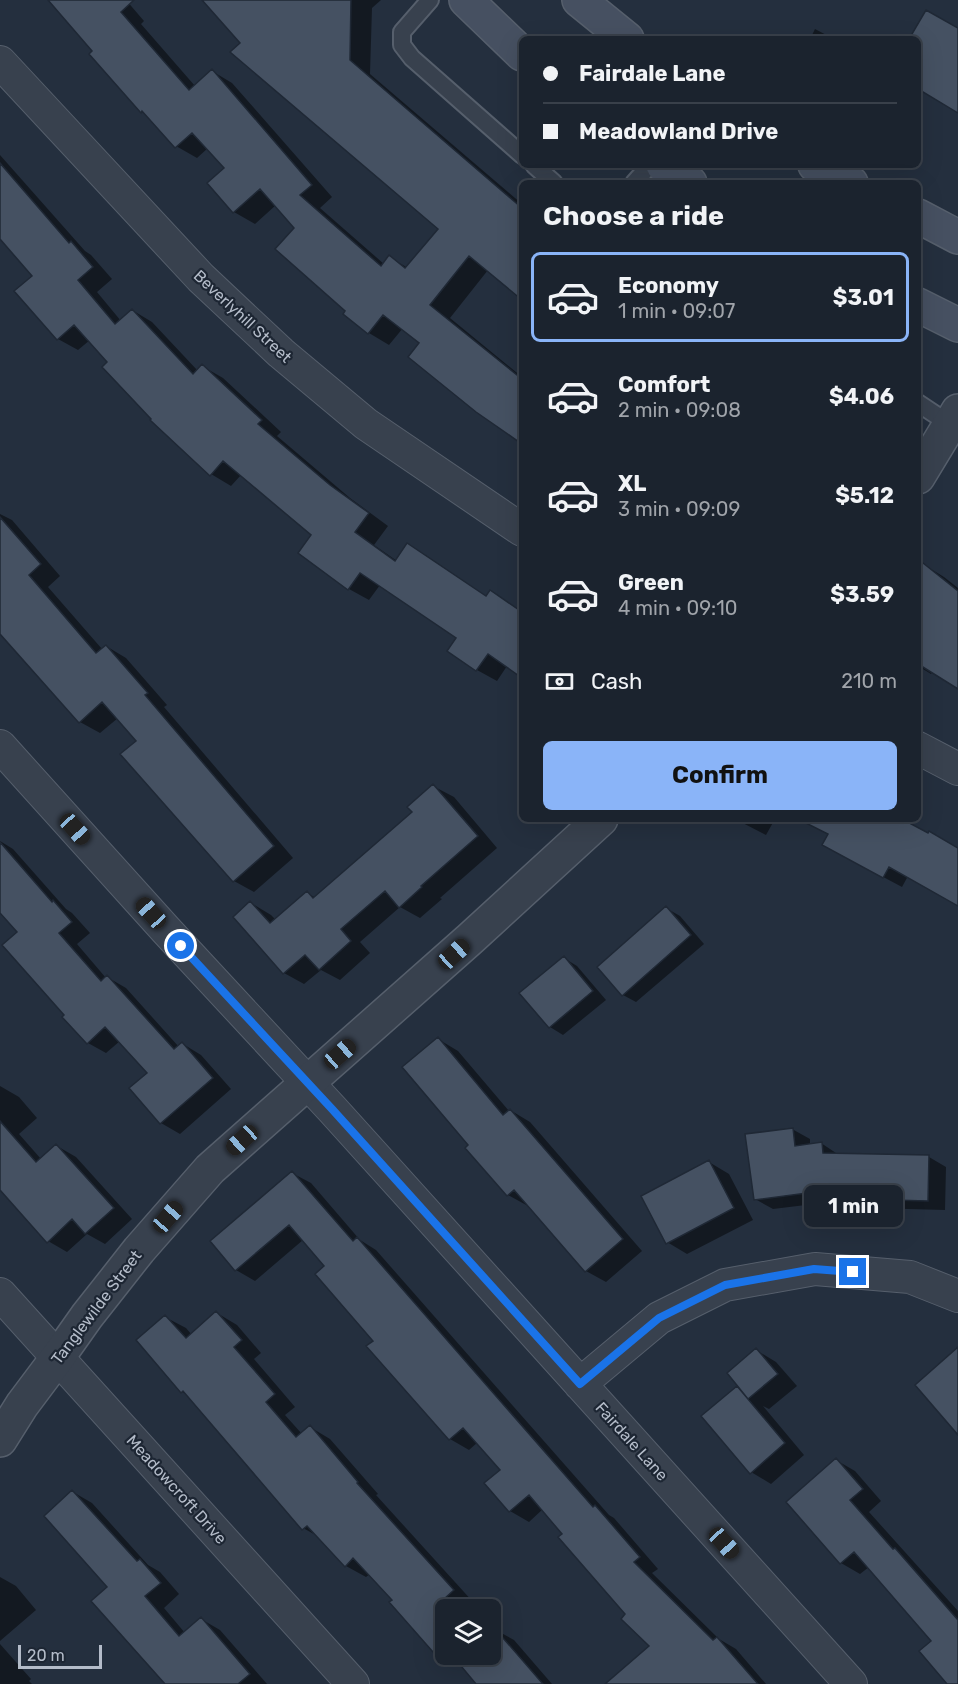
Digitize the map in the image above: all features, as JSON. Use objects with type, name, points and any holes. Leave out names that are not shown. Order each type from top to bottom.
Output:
[{"type":"main road","points":[[466,0],[519,51]]},
{"type":"main road","points":[[579,0],[623,36]]},
{"type":"main road","points":[[668,168],[686,180]]},
{"type":"main road","points":[[821,168],[845,180]]},
{"type":"main road","points":[[921,218],[958,237]]},
{"type":"main road","points":[[921,306],[958,325]]},
{"type":"street","name":"Beverlyhill Street","points":[[0,62],[201,278],[281,353],[366,424],[519,528]]},
{"type":"street","points":[[921,472],[954,418]]},
{"type":"street","name":"Fairdale Lane","points":[[0,746],[852,1684]]},
{"type":"street","points":[[921,750],[958,769]]},
{"type":"street","name":"Tanglewilde Street","points":[[0,1440],[22,1405],[87,1316],[139,1250],[210,1168],[470,939],[598,822]]},
{"type":"street","points":[[580,1384],[659,1318],[725,1285],[814,1269],[910,1277],[958,1296]]},
{"type":"street","name":"Meadowcroft Drive","points":[[0,1294],[353,1684]]},
{"type":"lane","points":[[430,0],[402,32],[402,45],[412,58],[519,152]]},
{"type":"lane","points":[[537,168],[551,180]]},
{"type":"lane","points":[[637,180],[647,168]]},
{"type":"lane","points":[[921,404],[954,418]]},
{"type":"building","points":[[48,0],[134,0],[121,12],[189,90],[212,69],[312,185],[300,195],[381,266],[389,255],[405,268],[438,229],[230,52],[240,43],[202,0],[351,0],[350,60],[519,205],[519,298],[469,256],[430,305],[519,377],[519,442],[476,412],[408,357],[419,343],[383,315],[368,334],[343,314],[345,311],[275,249],[294,228],[260,189],[233,213],[207,183],[224,168],[192,133],[175,148],[89,54],[92,51]]},
{"type":"building","points":[[926,10],[958,28],[958,113],[921,91],[921,36],[911,36]]},
{"type":"building","points":[[0,163],[69,243],[71,241],[93,267],[78,280],[115,324],[132,309],[193,374],[202,364],[262,420],[258,424],[330,485],[369,513],[355,532],[395,561],[407,543],[486,596],[490,590],[519,610],[519,676],[488,654],[476,671],[447,651],[456,638],[360,573],[348,590],[298,553],[311,535],[223,461],[210,476],[150,420],[102,367],[107,362],[74,325],[57,340],[14,291],[32,276],[0,239]]},
{"type":"building","points":[[0,517],[41,564],[29,575],[96,653],[106,645],[148,693],[145,695],[274,846],[233,882],[120,754],[136,741],[102,702],[79,723],[0,634]]},
{"type":"building","points":[[921,561],[958,591],[958,689],[921,666]]},
{"type":"building","points":[[433,784],[478,836],[399,908],[385,891],[341,929],[351,941],[319,970],[305,955],[283,974],[233,917],[250,901],[270,923],[307,891],[313,898],[412,812],[407,807]]},
{"type":"building","points":[[804,822],[908,822],[928,833],[929,831],[958,848],[958,906],[889,867],[883,878],[822,845],[828,834]]},
{"type":"building","points":[[0,842],[72,922],[59,933],[101,981],[107,975],[174,1049],[182,1042],[213,1078],[160,1124],[129,1088],[147,1073],[105,1027],[87,1044],[2,945],[17,932],[0,913]]},
{"type":"building","points":[[666,906],[691,935],[622,996],[597,967]]},
{"type":"building","points":[[564,956],[593,991],[549,1028],[519,993]]},
{"type":"building","points":[[438,1037],[503,1115],[510,1109],[623,1239],[585,1272],[514,1190],[507,1196],[465,1148],[468,1145],[402,1067]]},
{"type":"building","points":[[0,1121],[36,1162],[56,1144],[114,1208],[85,1234],[72,1219],[47,1243],[0,1190]]},
{"type":"building","points":[[793,1128],[795,1146],[822,1142],[823,1153],[929,1155],[928,1201],[852,1199],[852,1187],[754,1200],[745,1134]]},
{"type":"building","points":[[709,1160],[734,1208],[666,1244],[641,1196]]},
{"type":"building","points":[[292,1171],[353,1241],[357,1237],[593,1507],[595,1505],[640,1557],[634,1562],[713,1640],[717,1637],[758,1684],[605,1684],[649,1646],[621,1619],[625,1614],[558,1537],[562,1534],[529,1495],[509,1512],[484,1483],[500,1470],[463,1428],[449,1440],[366,1346],[373,1341],[315,1274],[324,1266],[289,1225],[235,1271],[210,1241]]},
{"type":"building","points":[[216,1311],[242,1340],[234,1347],[275,1394],[266,1402],[296,1437],[310,1425],[357,1483],[454,1590],[444,1599],[435,1599],[435,1650],[433,1652],[389,1602],[392,1600],[353,1558],[345,1567],[307,1526],[302,1530],[183,1391],[181,1393],[136,1340],[165,1315],[186,1338]]},
{"type":"building","points":[[958,1347],[958,1435],[915,1385]]},
{"type":"building","points":[[756,1348],[778,1374],[748,1399],[727,1373]]},
{"type":"building","points":[[737,1386],[785,1443],[750,1474],[701,1416]]},
{"type":"building","points":[[836,1458],[863,1489],[850,1500],[958,1620],[958,1684],[947,1684],[919,1651],[931,1641],[854,1552],[840,1564],[786,1502]]},
{"type":"building","points":[[72,1490],[137,1561],[140,1559],[161,1583],[145,1596],[179,1636],[201,1617],[250,1674],[238,1684],[165,1684],[91,1601],[107,1587],[44,1516]]},
{"type":"building","points":[[501,1636],[543,1684],[476,1684],[460,1665],[501,1665]]},
{"type":"route","points":[[181,946],[332,1109],[580,1384],[659,1318],[725,1285],[814,1269],[853,1272]]}]
